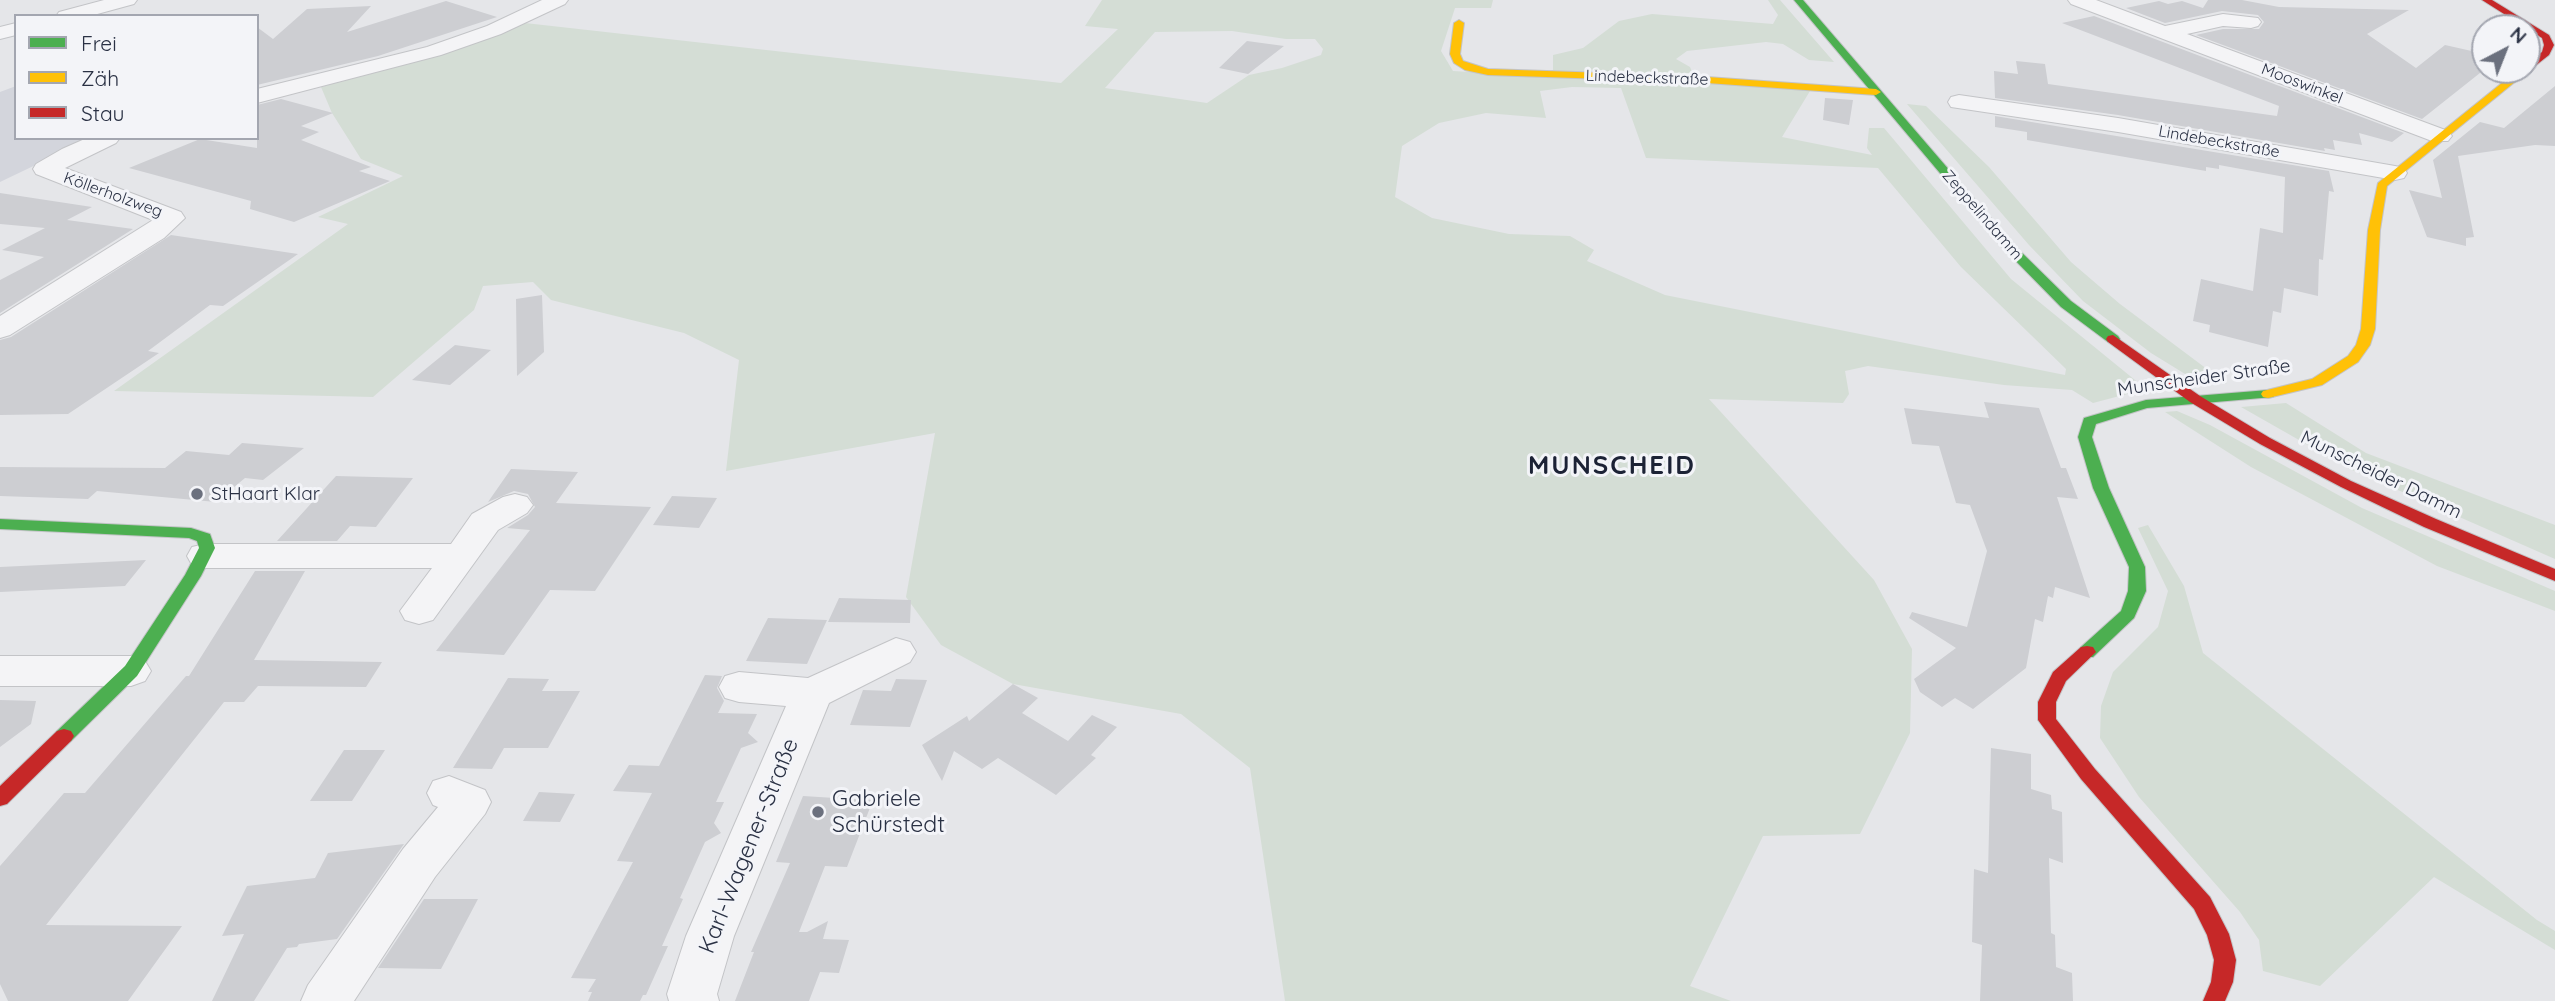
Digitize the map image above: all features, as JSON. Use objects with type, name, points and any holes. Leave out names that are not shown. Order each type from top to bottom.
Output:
[{"type":"street","points":[[74,14],[127,0]]},
{"type":"street","name":"Zeppelindamm","points":[[1798,0],[2008,246],[2042,281],[2104,334],[2195,399]]},
{"type":"street","name":"Mooswinkel","points":[[2078,0],[2440,136]]},
{"type":"street","name":"Munscheider Straße","points":[[2486,0],[2551,38],[2546,53],[2541,57]]},
{"type":"street","points":[[508,2],[550,4]]},
{"type":"street","points":[[259,95],[434,51],[494,30],[550,4]]},
{"type":"street","points":[[2165,33],[2223,20],[2251,22]]},
{"type":"street","name":"Lindebeckstraße","points":[[1459,23],[1455,54],[1459,63],[1468,68],[1488,72],[1693,79],[1876,92]]},
{"type":"street","name":"Munscheider Straße","points":[[2214,1001],[2222,982],[2225,960],[2218,934],[2202,903],[2088,774],[2051,727],[2046,711],[2059,677],[2128,614],[2137,592],[2137,567],[2101,488],[2085,436],[2089,421],[2146,404],[2264,395],[2317,383],[2353,359],[2363,345],[2368,329],[2382,186],[2507,84]]},
{"type":"street","name":"Lindebeckstraße","points":[[1959,102],[2118,125],[2395,173]]},
{"type":"street","name":"Köllerholzweg","points":[[0,329],[155,232],[172,218],[45,169],[103,140]]},
{"type":"street","name":"Munscheider Damm","points":[[2195,399],[2265,441],[2346,484],[2430,523],[2555,575]]},
{"type":"street","points":[[419,611],[485,522],[515,505]]},
{"type":"street","points":[[0,524],[191,533],[206,541],[205,556],[131,671],[0,798]]},
{"type":"street","points":[[205,556],[461,556]]},
{"type":"street","points":[[739,687],[812,693],[896,652]]},
{"type":"street","points":[[0,671],[131,671]]},
{"type":"street","name":"Karl-Wagener-Straße","points":[[694,1001],[692,994],[710,936],[812,693]]},
{"type":"street","points":[[326,1001],[419,863],[469,802],[449,793]]},
{"type":"shaded area","points":[[1102,0],[1493,0],[1491,8],[1455,8],[1441,51],[1453,71],[1536,76],[1553,70],[1553,55],[1583,48],[1619,21],[1652,14],[1773,24],[1778,15],[1768,0],[1780,0],[1834,62],[1809,60],[1783,44],[1766,42],[1687,51],[1676,59],[1690,67],[1694,76],[1810,91],[1782,137],[1872,155],[1867,148],[1869,128],[1884,128],[2011,279],[2146,389],[2093,403],[2072,390],[2004,385],[1868,366],[1845,371],[1849,394],[1843,403],[1709,399],[1874,580],[1912,649],[1910,733],[1860,834],[1763,836],[1690,986],[1731,1001],[1285,1001],[1250,768],[1181,714],[1013,684],[941,645],[906,597],[935,433],[726,471],[739,360],[684,333],[551,300],[533,282],[483,286],[474,310],[373,397],[114,391],[348,224],[318,217],[403,176],[361,159],[332,113],[321,87],[468,45],[525,23],[1061,83],[1118,29],[1085,26]],"holes":[[[1232,31],[1286,39],[1315,39],[1323,49],[1321,55],[1249,75],[1207,103],[1105,88],[1155,32]],[[1572,87],[1621,88],[1646,158],[1878,168],[1961,267],[2066,369],[2065,375],[1665,295],[1587,261],[1594,250],[1570,236],[1509,234],[1432,218],[1395,197],[1402,146],[1439,123],[1486,113],[1546,118],[1540,91]]]},
{"type":"shaded area","points":[[14,87],[14,140],[88,140],[0,182],[0,92]]},
{"type":"shaded area","points":[[1907,104],[1926,106],[1989,167],[2071,262],[2120,304],[2227,384],[2190,377],[2151,353],[2083,301],[2029,245]]},
{"type":"shaded area","points":[[2286,403],[2366,453],[2555,525],[2555,559],[2350,469],[2241,407]]},
{"type":"shaded area","points":[[2177,411],[2210,425],[2362,508],[2555,591],[2555,611],[2437,566],[2251,467],[2165,412]]},
{"type":"shaded area","points":[[2148,525],[2184,586],[2203,653],[2537,920],[2555,931],[2555,950],[2434,877],[2320,986],[2263,971],[2259,940],[2240,912],[2139,797],[2100,738],[2101,706],[2113,672],[2158,627],[2168,591],[2138,528]]},
{"type":"building","points":[[2208,0],[2242,0],[2279,7],[2409,10],[2367,34],[2416,68],[2445,45],[2471,51],[2471,80],[2422,119],[2196,35],[2223,29],[2259,29],[2264,22],[2258,15],[2222,11],[2165,23],[2126,8],[2159,1],[2168,4],[2182,1],[2203,8]]},
{"type":"building","points":[[446,1],[497,17],[378,56],[259,85],[259,28],[273,39],[307,9],[371,6],[347,32]]},
{"type":"building","points":[[2094,16],[2404,133],[2392,142],[2359,133],[2362,145],[2333,140],[2335,150],[2324,148],[2325,151],[2118,115],[1995,98],[1994,71],[2018,74],[2016,61],[2045,64],[2048,84],[2277,116],[2279,106],[2062,23]]},
{"type":"building","points":[[1247,41],[1284,46],[1248,74],[1219,68]]},
{"type":"building","points":[[2555,86],[2555,146],[2535,145],[2458,156],[2474,237],[2466,238],[2466,246],[2427,237],[2409,190],[2442,198],[2433,160],[2480,122],[2504,128]]},
{"type":"building","points":[[1825,98],[1853,100],[1849,125],[1823,120]]},
{"type":"building","points":[[281,99],[333,113],[301,126],[319,132],[301,140],[371,167],[359,171],[390,181],[294,222],[250,209],[251,201],[129,168],[198,140],[257,148],[259,104]]},
{"type":"building","points":[[1995,116],[2329,171],[2334,192],[2329,191],[2323,260],[2319,259],[2318,296],[2284,288],[2281,313],[2273,311],[2268,347],[2209,332],[2210,325],[2193,321],[2201,279],[2253,291],[2260,228],[2283,233],[2285,177],[2219,165],[2219,169],[2206,167],[2206,171],[2027,140],[2027,132],[1995,127]]},
{"type":"building","points":[[0,193],[92,207],[67,220],[133,229],[0,313],[0,280],[44,257],[2,250],[45,228],[0,224]]},
{"type":"building","points":[[171,235],[298,254],[223,306],[210,305],[148,351],[159,353],[68,414],[0,415],[0,340],[11,337]]},
{"type":"building","points":[[542,295],[544,352],[517,376],[516,299]]},
{"type":"building","points":[[455,345],[491,350],[450,385],[412,380]]},
{"type":"building","points":[[1984,402],[2039,408],[2061,468],[2066,468],[2078,499],[2057,497],[2090,598],[2055,587],[2053,598],[2048,596],[2043,622],[2035,619],[2026,668],[1973,709],[1955,698],[1942,707],[1920,692],[1914,679],[1956,648],[1909,618],[1912,612],[1967,627],[1987,551],[1970,505],[1956,503],[1939,446],[1912,444],[1904,408],[1989,418]]},
{"type":"building","points":[[242,443],[304,448],[263,480],[245,478],[216,502],[97,491],[88,499],[0,496],[0,467],[165,468],[186,451],[229,455]]},
{"type":"building","points":[[511,469],[578,472],[556,503],[651,507],[595,591],[550,590],[504,655],[436,651],[530,530],[507,528],[528,515],[535,507],[528,494],[514,491],[488,502]]},
{"type":"building","points":[[336,476],[413,478],[376,527],[350,526],[337,541],[277,541]]},
{"type":"building","points":[[672,496],[717,498],[699,528],[653,525]]},
{"type":"building","points":[[146,560],[125,586],[0,592],[0,567]]},
{"type":"building","points":[[255,571],[305,571],[254,660],[382,662],[366,687],[258,686],[244,702],[224,702],[46,925],[182,926],[128,1001],[8,1001],[0,984],[0,866],[64,793],[85,793],[186,676],[189,676]]},
{"type":"building","points":[[839,598],[911,600],[910,623],[828,622]]},
{"type":"building","points":[[768,618],[827,620],[807,664],[746,661]]},
{"type":"building","points":[[705,675],[722,676],[717,688],[724,701],[718,713],[757,714],[748,733],[758,742],[741,748],[716,802],[724,802],[714,823],[721,833],[705,842],[680,898],[683,899],[662,946],[668,946],[646,995],[643,995],[640,1001],[588,1001],[592,992],[588,992],[596,979],[571,978],[633,862],[617,861],[652,793],[613,791],[629,765],[659,766]]},
{"type":"building","points":[[508,678],[549,679],[542,691],[580,691],[548,748],[504,748],[492,769],[453,768]]},
{"type":"building","points":[[896,679],[927,680],[910,727],[850,725],[863,690],[891,691]]},
{"type":"building","points":[[1013,684],[1038,698],[1022,713],[1068,741],[1092,715],[1117,727],[1091,755],[1096,758],[1056,795],[998,758],[982,769],[954,751],[942,781],[922,745],[967,716],[969,721]]},
{"type":"building","points":[[0,700],[36,701],[31,724],[0,747]]},
{"type":"building","points":[[1991,748],[2031,754],[2031,789],[2051,795],[2052,809],[2062,812],[2063,863],[2049,858],[2051,933],[2055,935],[2056,967],[2072,973],[2073,1001],[1980,1001],[1982,945],[1972,942],[1974,869],[1988,873]]},
{"type":"building","points":[[344,750],[385,750],[352,801],[310,801]]},
{"type":"building","points":[[539,792],[575,794],[560,822],[523,821]]},
{"type":"building","points":[[846,792],[850,799],[873,800],[847,867],[825,866],[799,932],[807,932],[828,921],[823,939],[849,940],[839,973],[820,972],[809,1001],[735,1001],[754,952],[751,952],[790,863],[776,862],[803,796],[835,798]]},
{"type":"building","points":[[404,844],[337,939],[287,948],[254,1001],[212,1001],[244,934],[222,936],[247,886],[315,878],[328,853]]},
{"type":"building","points":[[424,899],[478,899],[441,969],[378,968]]},
{"type":"traffic: fast","points":[[1798,0],[2008,246],[2066,304],[2113,339]]},
{"type":"traffic: fast","points":[[2087,652],[2128,614],[2137,591],[2137,567],[2101,488],[2085,437],[2089,421],[2146,404],[2268,394]]},
{"type":"traffic: fast","points":[[0,524],[191,533],[204,538],[207,548],[193,576],[131,671],[64,736]]},
{"type":"traffic: slow","points":[[1459,23],[1455,54],[1459,63],[1468,68],[1488,72],[1693,79],[1876,92]]},
{"type":"traffic: slow","points":[[2268,394],[2317,382],[2353,359],[2363,345],[2368,329],[2374,230],[2382,185],[2507,84]]},
{"type":"traffic: jam","points":[[2486,0],[2509,14]]},
{"type":"traffic: jam","points":[[2541,34],[2546,37],[2549,45],[2541,57]]},
{"type":"traffic: jam","points":[[2113,339],[2195,399],[2265,441],[2346,484],[2430,523],[2555,575]]},
{"type":"traffic: jam","points":[[2087,652],[2059,677],[2047,702],[2047,720],[2088,774],[2202,903],[2218,934],[2225,960],[2222,982],[2214,1001]]},
{"type":"traffic: jam","points":[[0,798],[64,736]]},
{"type":"place","name":"StHaart Klar","points":[[197,494]]},
{"type":"place","name":"Gabriele Schürstedt","points":[[818,812]]},
{"type":"district","name":"MUNSCHEID","points":[[1612,466]]}]
